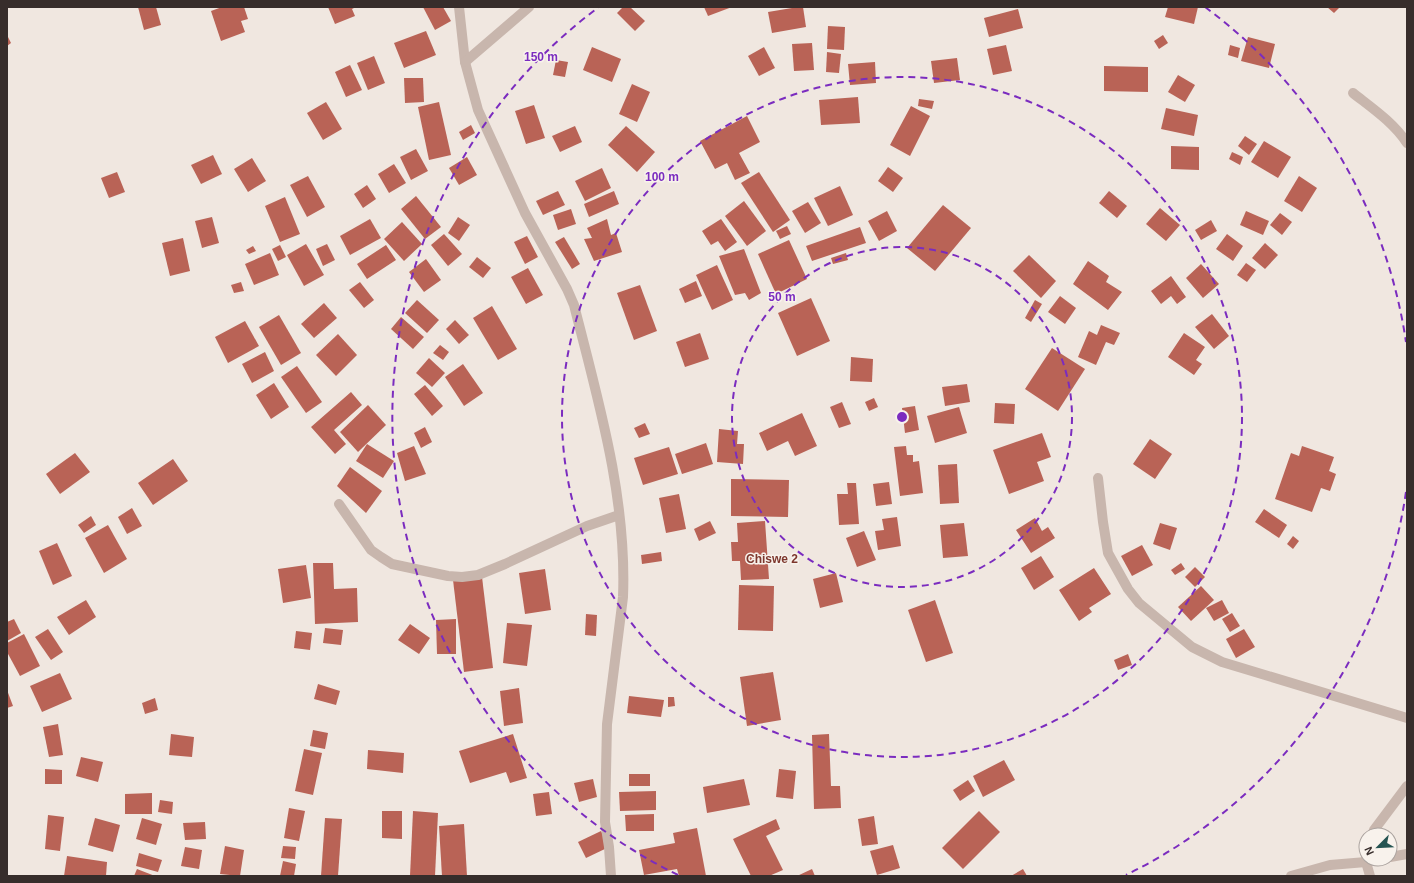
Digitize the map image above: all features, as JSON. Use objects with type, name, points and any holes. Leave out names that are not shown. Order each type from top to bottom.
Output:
[{"type":"street","points":[[459,7],[465,62],[478,110],[525,213],[567,288],[574,305],[609,448],[623,554],[623,597],[607,724],[605,822],[609,847],[611,876]]},
{"type":"street","points":[[465,62],[529,7]]},
{"type":"street","points":[[1353,93],[1401,133],[1407,143]]},
{"type":"street","points":[[1098,478],[1108,553],[1128,589],[1139,603],[1192,647],[1222,662],[1407,718]]},
{"type":"street","points":[[339,504],[371,550],[392,564],[448,576],[462,577],[478,575],[587,526],[619,516]]},
{"type":"street","points":[[1376,827],[1407,786]]},
{"type":"street","points":[[1291,876],[1330,865],[1358,862]]},
{"type":"building","points":[[138,7],[156,7],[161,25],[144,30]]},
{"type":"building","points":[[222,7],[244,7],[248,19],[241,21],[245,32],[221,41],[211,11]]},
{"type":"building","points":[[328,7],[356,7],[352,9],[355,16],[335,24]]},
{"type":"building","points":[[423,7],[443,7],[451,21],[435,30]]},
{"type":"building","points":[[623,7],[630,7],[645,21],[635,31],[617,13]]},
{"type":"building","points":[[704,7],[732,7],[708,16]]},
{"type":"building","points":[[803,7],[806,27],[772,33],[768,12]]},
{"type":"building","points":[[1168,7],[1198,7],[1194,24],[1165,17]]},
{"type":"building","points":[[1327,7],[1340,7],[1334,13]]},
{"type":"building","points":[[1018,9],[1023,28],[989,37],[984,18]]},
{"type":"building","points":[[828,26],[845,27],[844,50],[827,49]]},
{"type":"building","points":[[426,31],[436,55],[404,68],[394,43]]},
{"type":"building","points":[[7,35],[11,43],[7,46]]},
{"type":"building","points":[[1163,35],[1168,43],[1159,49],[1154,41]]},
{"type":"building","points":[[1248,37],[1275,44],[1269,68],[1241,61]]},
{"type":"building","points":[[812,43],[814,70],[794,71],[792,44]]},
{"type":"building","points":[[1006,45],[1012,71],[993,75],[987,49]]},
{"type":"building","points":[[1230,45],[1240,48],[1238,58],[1228,55]]},
{"type":"building","points":[[592,47],[621,59],[612,82],[583,70]]},
{"type":"building","points":[[764,47],[775,68],[759,76],[748,56]]},
{"type":"building","points":[[827,52],[841,54],[839,73],[826,72]]},
{"type":"building","points":[[374,56],[385,83],[368,90],[357,63]]},
{"type":"building","points":[[957,58],[960,80],[934,83],[931,61]]},
{"type":"building","points":[[556,60],[568,62],[565,77],[553,75]]},
{"type":"building","points":[[875,62],[876,83],[850,85],[848,64]]},
{"type":"building","points":[[350,65],[362,90],[346,97],[335,72]]},
{"type":"building","points":[[1104,66],[1148,67],[1148,92],[1104,91]]},
{"type":"building","points":[[1178,75],[1195,85],[1185,102],[1168,92]]},
{"type":"building","points":[[404,78],[423,78],[424,102],[405,103]]},
{"type":"building","points":[[632,84],[650,92],[637,122],[619,114]]},
{"type":"building","points":[[858,97],[860,123],[821,125],[819,100]]},
{"type":"building","points":[[919,99],[934,101],[932,109],[918,106]]},
{"type":"building","points":[[326,102],[342,129],[323,140],[307,113]]},
{"type":"building","points":[[439,102],[451,155],[429,160],[418,107]]},
{"type":"building","points":[[534,105],[545,138],[526,144],[515,111]]},
{"type":"building","points":[[911,106],[930,116],[910,156],[890,145]]},
{"type":"building","points":[[1166,108],[1198,115],[1194,136],[1161,129]]},
{"type":"building","points":[[747,116],[760,142],[739,153],[750,173],[735,180],[727,163],[715,169],[700,141]]},
{"type":"building","points":[[471,125],[475,133],[463,140],[459,132]]},
{"type":"building","points":[[575,126],[582,142],[560,152],[552,136]]},
{"type":"building","points":[[626,126],[655,152],[637,172],[608,145]]},
{"type":"building","points":[[1245,136],[1257,144],[1249,155],[1238,146]]},
{"type":"building","points":[[1264,141],[1291,157],[1278,178],[1251,162]]},
{"type":"building","points":[[1171,146],[1199,147],[1199,170],[1171,169]]},
{"type":"building","points":[[416,149],[428,171],[411,180],[400,157]]},
{"type":"building","points":[[1232,152],[1243,157],[1240,165],[1229,159]]},
{"type":"building","points":[[213,155],[222,174],[201,184],[191,165]]},
{"type":"building","points":[[467,157],[477,175],[459,185],[449,168]]},
{"type":"building","points":[[252,158],[266,181],[248,192],[234,169]]},
{"type":"building","points":[[394,164],[406,183],[389,193],[378,174]]},
{"type":"building","points":[[888,167],[903,178],[893,192],[878,181]]},
{"type":"building","points":[[602,168],[611,188],[585,201],[575,181]]},
{"type":"building","points":[[117,172],[125,192],[109,198],[101,178]]},
{"type":"building","points":[[759,172],[790,220],[773,232],[741,183]]},
{"type":"building","points":[[308,176],[325,207],[307,217],[290,185]]},
{"type":"building","points":[[1299,176],[1317,188],[1302,212],[1284,201]]},
{"type":"building","points":[[367,185],[376,199],[363,208],[354,194]]},
{"type":"building","points":[[840,186],[853,215],[828,226],[814,198]]},
{"type":"building","points":[[558,191],[565,205],[543,215],[536,201]]},
{"type":"building","points":[[614,191],[619,204],[589,217],[584,204]]},
{"type":"building","points":[[1109,191],[1127,206],[1117,218],[1099,203]]},
{"type":"building","points":[[416,196],[441,227],[425,239],[401,209]]},
{"type":"building","points":[[285,197],[300,234],[280,242],[265,206]]},
{"type":"building","points":[[744,201],[766,231],[747,246],[725,216]]},
{"type":"building","points":[[808,202],[821,223],[805,233],[792,211]]},
{"type":"building","points":[[943,205],[971,228],[935,271],[907,248]]},
{"type":"building","points":[[1160,208],[1180,225],[1166,241],[1146,224]]},
{"type":"building","points":[[571,209],[576,224],[558,230],[553,215]]},
{"type":"building","points":[[887,211],[897,231],[879,241],[868,221]]},
{"type":"building","points":[[1246,211],[1269,221],[1263,235],[1240,225]]},
{"type":"building","points":[[1280,213],[1292,222],[1282,235],[1270,225]]},
{"type":"building","points":[[212,217],[219,243],[202,248],[195,221]]},
{"type":"building","points":[[458,217],[470,225],[459,241],[448,233]]},
{"type":"building","points":[[370,219],[381,238],[350,255],[340,236]]},
{"type":"building","points":[[607,219],[611,235],[616,233],[622,252],[594,261],[584,239],[592,238],[587,228]]},
{"type":"building","points":[[721,219],[737,242],[725,251],[718,241],[711,245],[702,231]]},
{"type":"building","points":[[1211,220],[1217,231],[1201,240],[1195,230]]},
{"type":"building","points":[[402,222],[422,244],[404,261],[384,239]]},
{"type":"building","points":[[787,226],[791,234],[780,239],[776,231]]},
{"type":"building","points":[[860,227],[866,243],[812,261],[806,246]]},
{"type":"building","points":[[444,234],[462,254],[448,266],[431,245]]},
{"type":"building","points":[[1227,234],[1243,246],[1233,261],[1216,249]]},
{"type":"building","points":[[527,236],[538,257],[525,264],[514,242]]},
{"type":"building","points":[[564,237],[580,264],[572,269],[555,242]]},
{"type":"building","points":[[183,238],[190,271],[170,276],[162,243]]},
{"type":"building","points":[[789,240],[807,279],[776,294],[758,254]]},
{"type":"building","points":[[1265,243],[1278,255],[1265,269],[1252,258]]},
{"type":"building","points":[[306,244],[324,275],[304,286],[287,255]]},
{"type":"building","points":[[327,244],[335,260],[323,266],[316,249]]},
{"type":"building","points":[[280,245],[286,257],[278,261],[272,249]]},
{"type":"building","points":[[386,245],[396,260],[367,279],[357,264]]},
{"type":"building","points":[[253,246],[256,251],[249,254],[246,250]]},
{"type":"building","points":[[744,249],[761,293],[749,300],[745,293],[735,295],[719,256]]},
{"type":"building","points":[[270,253],[279,275],[254,285],[245,264]]},
{"type":"building","points":[[846,253],[848,260],[833,264],[831,258]]},
{"type":"building","points":[[1029,255],[1056,281],[1041,298],[1013,271]]},
{"type":"building","points":[[477,257],[491,268],[483,278],[469,267]]},
{"type":"building","points":[[426,259],[441,280],[424,292],[409,272]]},
{"type":"building","points":[[1088,261],[1109,276],[1106,282],[1122,292],[1108,310],[1073,284]]},
{"type":"building","points":[[1246,263],[1256,270],[1247,282],[1237,275]]},
{"type":"building","points":[[1201,264],[1219,284],[1203,298],[1186,278]]},
{"type":"building","points":[[717,265],[733,300],[712,310],[696,275]]},
{"type":"building","points":[[528,268],[543,295],[526,304],[511,277]]},
{"type":"building","points":[[1171,276],[1186,297],[1177,304],[1171,296],[1161,304],[1151,291]]},
{"type":"building","points":[[696,281],[702,296],[685,303],[679,289]]},
{"type":"building","points":[[241,282],[244,291],[234,293],[231,285]]},
{"type":"building","points":[[360,282],[374,300],[364,308],[349,290]]},
{"type":"building","points":[[640,285],[657,331],[634,340],[617,293]]},
{"type":"building","points":[[1060,296],[1076,308],[1065,324],[1048,312]]},
{"type":"building","points":[[811,298],[830,341],[797,356],[778,313]]},
{"type":"building","points":[[417,300],[439,320],[427,333],[405,313]]},
{"type":"building","points":[[1035,300],[1042,304],[1031,322],[1025,318]]},
{"type":"building","points":[[324,303],[337,318],[314,338],[301,324]]},
{"type":"building","points":[[492,306],[517,349],[498,360],[473,318]]},
{"type":"building","points":[[1212,314],[1229,336],[1214,349],[1195,327]]},
{"type":"building","points":[[279,315],[301,353],[281,365],[259,327]]},
{"type":"building","points":[[401,317],[424,337],[413,349],[391,329]]},
{"type":"building","points":[[455,320],[469,335],[459,344],[446,329]]},
{"type":"building","points":[[245,321],[259,346],[228,363],[215,337]]},
{"type":"building","points":[[1101,325],[1120,333],[1114,345],[1106,342],[1096,365],[1078,357],[1089,331],[1097,335]]},
{"type":"building","points":[[700,333],[709,359],[685,367],[676,342]]},
{"type":"building","points":[[1184,333],[1205,347],[1196,360],[1202,364],[1194,375],[1168,357]]},
{"type":"building","points":[[338,334],[357,355],[336,376],[316,355]]},
{"type":"building","points":[[440,345],[449,352],[443,360],[433,353]]},
{"type":"building","points":[[1052,348],[1085,369],[1058,411],[1025,389]]},
{"type":"building","points":[[265,352],[274,371],[252,383],[242,364]]},
{"type":"building","points":[[851,357],[873,359],[872,382],[850,381]]},
{"type":"building","points":[[429,358],[445,373],[432,387],[416,373]]},
{"type":"building","points":[[463,364],[483,393],[464,406],[445,377]]},
{"type":"building","points":[[297,366],[322,402],[306,413],[281,377]]},
{"type":"building","points":[[274,383],[289,407],[271,419],[256,395]]},
{"type":"building","points":[[967,384],[970,402],[945,406],[942,387]]},
{"type":"building","points":[[425,385],[443,406],[432,416],[414,394]]},
{"type":"building","points":[[351,392],[362,405],[334,430],[346,444],[335,454],[311,427]]},
{"type":"building","points":[[874,398],[878,407],[869,411],[865,402]]},
{"type":"building","points":[[842,402],[851,424],[839,428],[830,407]]},
{"type":"building","points":[[995,403],[1015,404],[1014,424],[994,423]]},
{"type":"building","points":[[368,405],[386,425],[358,452],[340,432]]},
{"type":"building","points":[[915,406],[919,430],[905,433],[902,408]]},
{"type":"building","points":[[959,407],[967,433],[935,443],[927,416]]},
{"type":"building","points":[[802,413],[817,446],[795,456],[788,441],[767,451],[759,433]]},
{"type":"building","points":[[645,423],[650,434],[639,438],[634,428]]},
{"type":"building","points":[[425,427],[432,442],[421,448],[414,433]]},
{"type":"building","points":[[719,429],[738,431],[737,444],[744,444],[743,464],[717,462]]},
{"type":"building","points":[[1042,433],[1051,457],[1037,462],[1044,481],[1009,494],[993,450]]},
{"type":"building","points":[[1150,439],[1172,454],[1155,479],[1133,464]]},
{"type":"building","points":[[706,443],[713,464],[682,474],[675,454]]},
{"type":"building","points":[[367,444],[394,461],[383,478],[356,461]]},
{"type":"building","points":[[414,446],[426,474],[405,481],[397,453]]},
{"type":"building","points":[[906,446],[907,455],[913,455],[913,462],[919,461],[923,493],[900,496],[894,447]]},
{"type":"building","points":[[1302,446],[1334,457],[1329,471],[1336,474],[1330,491],[1321,488],[1312,512],[1275,499],[1291,453],[1299,456]]},
{"type":"building","points":[[669,447],[678,474],[643,485],[634,458]]},
{"type":"building","points":[[75,453],[90,472],[60,494],[46,474]]},
{"type":"building","points":[[173,459],[188,481],[153,505],[138,483]]},
{"type":"building","points":[[957,464],[959,503],[940,504],[938,465]]},
{"type":"building","points":[[350,467],[382,491],[366,513],[337,486]]},
{"type":"building","points":[[731,479],[789,480],[788,517],[731,516]]},
{"type":"building","points":[[889,482],[892,504],[876,506],[873,484]]},
{"type":"building","points":[[847,483],[856,483],[859,524],[839,525],[837,494],[848,494]]},
{"type":"building","points":[[679,494],[686,529],[666,533],[659,498]]},
{"type":"building","points":[[132,508],[142,526],[127,534],[118,517]]},
{"type":"building","points":[[1264,509],[1287,525],[1279,538],[1255,522]]},
{"type":"building","points":[[91,516],[96,525],[84,533],[78,525]]},
{"type":"building","points":[[897,517],[901,546],[878,550],[875,531],[884,530],[882,519]]},
{"type":"building","points":[[1035,518],[1042,531],[1048,527],[1055,538],[1031,553],[1016,530]]},
{"type":"building","points":[[710,521],[716,533],[699,541],[694,529]]},
{"type":"building","points":[[765,521],[769,579],[741,580],[740,561],[732,561],[731,542],[738,542],[737,523]]},
{"type":"building","points":[[964,523],[968,556],[943,558],[940,525]]},
{"type":"building","points":[[1160,523],[1177,528],[1170,550],[1153,544]]},
{"type":"building","points":[[108,525],[127,559],[104,573],[85,538]]},
{"type":"building","points":[[864,531],[876,560],[857,567],[846,538]]},
{"type":"building","points":[[1293,536],[1299,541],[1293,549],[1287,544]]},
{"type":"building","points":[[57,543],[72,576],[53,585],[39,551]]},
{"type":"building","points":[[1142,545],[1153,565],[1132,576],[1121,556]]},
{"type":"building","points":[[661,552],[662,561],[642,564],[641,555]]},
{"type":"building","points":[[1041,556],[1054,577],[1034,590],[1021,568]]},
{"type":"building","points":[[313,563],[333,563],[334,589],[357,588],[358,622],[315,624]]},
{"type":"building","points":[[1181,563],[1185,569],[1175,575],[1171,570]]},
{"type":"building","points":[[306,565],[311,598],[283,603],[278,569]]},
{"type":"building","points":[[1195,567],[1205,577],[1195,587],[1185,577]]},
{"type":"building","points":[[1094,568],[1111,594],[1089,608],[1092,612],[1079,621],[1059,590]]},
{"type":"building","points":[[545,569],[551,610],[525,614],[519,573]]},
{"type":"building","points":[[836,573],[843,602],[820,608],[813,579]]},
{"type":"building","points":[[482,577],[493,668],[464,672],[453,580]]},
{"type":"building","points":[[739,585],[774,586],[773,631],[738,630]]},
{"type":"building","points":[[1201,586],[1214,600],[1191,621],[1178,607]]},
{"type":"building","points":[[86,600],[96,617],[69,635],[57,617]]},
{"type":"building","points":[[935,600],[953,653],[926,662],[908,610]]},
{"type":"building","points":[[1222,600],[1229,613],[1214,621],[1206,608]]},
{"type":"building","points":[[1232,613],[1240,626],[1230,632],[1222,619]]},
{"type":"building","points":[[586,614],[597,615],[596,636],[585,635]]},
{"type":"building","points":[[14,619],[21,633],[7,641],[7,622]]},
{"type":"building","points":[[456,619],[456,654],[437,654],[436,620]]},
{"type":"building","points":[[507,623],[532,625],[527,666],[503,663]]},
{"type":"building","points":[[410,624],[430,638],[419,654],[398,640]]},
{"type":"building","points":[[325,628],[343,630],[341,645],[323,643]]},
{"type":"building","points":[[48,629],[63,652],[51,660],[35,637]]},
{"type":"building","points":[[1244,629],[1255,647],[1236,658],[1226,639]]},
{"type":"building","points":[[296,631],[312,633],[310,650],[294,648]]},
{"type":"building","points":[[24,634],[40,666],[20,676],[7,652],[7,643]]},
{"type":"building","points":[[1128,654],[1132,665],[1118,670],[1114,660]]},
{"type":"building","points":[[773,672],[781,720],[747,726],[740,677]]},
{"type":"building","points":[[60,673],[72,699],[42,712],[30,686]]},
{"type":"building","points":[[318,684],[340,691],[336,705],[314,699]]},
{"type":"building","points":[[519,688],[523,723],[504,726],[500,691]]},
{"type":"building","points":[[7,690],[13,706],[7,708]]},
{"type":"building","points":[[629,696],[664,700],[661,717],[627,713]]},
{"type":"building","points":[[668,697],[674,697],[675,706],[668,707]]},
{"type":"building","points":[[155,698],[158,710],[145,714],[142,703]]},
{"type":"building","points":[[58,724],[63,755],[49,757],[43,727]]},
{"type":"building","points":[[313,730],[328,733],[325,749],[310,746]]},
{"type":"building","points":[[171,734],[194,737],[192,757],[169,755]]},
{"type":"building","points":[[513,734],[527,778],[510,783],[506,772],[470,783],[459,751]]},
{"type":"building","points":[[829,734],[831,786],[840,786],[841,808],[814,809],[812,735]]},
{"type":"building","points":[[304,749],[322,753],[313,795],[295,791]]},
{"type":"building","points":[[368,750],[404,753],[403,773],[367,769]]},
{"type":"building","points":[[81,757],[103,762],[98,782],[76,776]]},
{"type":"building","points":[[1004,760],[1015,780],[983,797],[973,776]]},
{"type":"building","points":[[45,769],[62,770],[62,784],[45,784]]},
{"type":"building","points":[[779,769],[796,771],[793,799],[776,797]]},
{"type":"building","points":[[629,774],[650,774],[650,786],[629,786]]},
{"type":"building","points":[[593,779],[597,797],[579,802],[574,783]]},
{"type":"building","points":[[744,779],[750,805],[707,813],[703,787]]},
{"type":"building","points":[[968,780],[975,791],[960,801],[953,790]]},
{"type":"building","points":[[656,791],[656,810],[620,811],[619,792]]},
{"type":"building","points":[[549,792],[552,814],[536,816],[533,794]]},
{"type":"building","points":[[152,793],[152,814],[125,814],[125,794]]},
{"type":"building","points":[[160,800],[173,802],[172,814],[158,812]]},
{"type":"building","points":[[289,808],[305,811],[299,841],[284,838]]},
{"type":"building","points":[[382,811],[402,811],[402,839],[382,838]]},
{"type":"building","points":[[413,811],[438,813],[435,876],[410,876]]},
{"type":"building","points":[[979,811],[1000,832],[963,869],[942,848]]},
{"type":"building","points":[[654,814],[654,831],[626,831],[625,815]]},
{"type":"building","points":[[48,815],[64,817],[60,851],[45,849]]},
{"type":"building","points":[[874,816],[878,844],[862,846],[858,819]]},
{"type":"building","points":[[95,818],[120,825],[113,852],[88,845]]},
{"type":"building","points":[[142,818],[162,824],[156,845],[136,839]]},
{"type":"building","points":[[325,818],[342,819],[338,876],[321,876]]},
{"type":"building","points":[[776,819],[780,829],[766,836],[783,870],[769,876],[751,876],[733,839]]},
{"type":"building","points":[[205,822],[206,839],[185,840],[183,823]]},
{"type":"building","points":[[464,824],[467,876],[442,876],[439,826]]},
{"type":"building","points":[[697,828],[706,876],[679,876],[677,869],[644,875],[639,850],[675,843],[673,833]]},
{"type":"building","points":[[601,831],[609,847],[586,858],[578,842]]},
{"type":"building","points":[[893,845],[900,868],[877,875],[870,851]]},
{"type":"building","points":[[225,846],[244,850],[240,876],[220,874]]},
{"type":"building","points":[[283,846],[296,847],[295,859],[281,858]]},
{"type":"building","points":[[185,847],[202,850],[199,869],[181,866]]},
{"type":"building","points":[[139,853],[162,860],[158,872],[136,866]]},
{"type":"building","points":[[67,856],[107,862],[106,876],[64,876]]},
{"type":"building","points":[[283,861],[296,864],[294,876],[280,876]]},
{"type":"building","points":[[137,869],[155,876],[134,876]]},
{"type":"building","points":[[812,869],[815,876],[797,876]]},
{"type":"building","points":[[1023,869],[1027,876],[1011,876]]},
{"type":"district","name":"Chiswe 2","points":[[772,559]]}]
